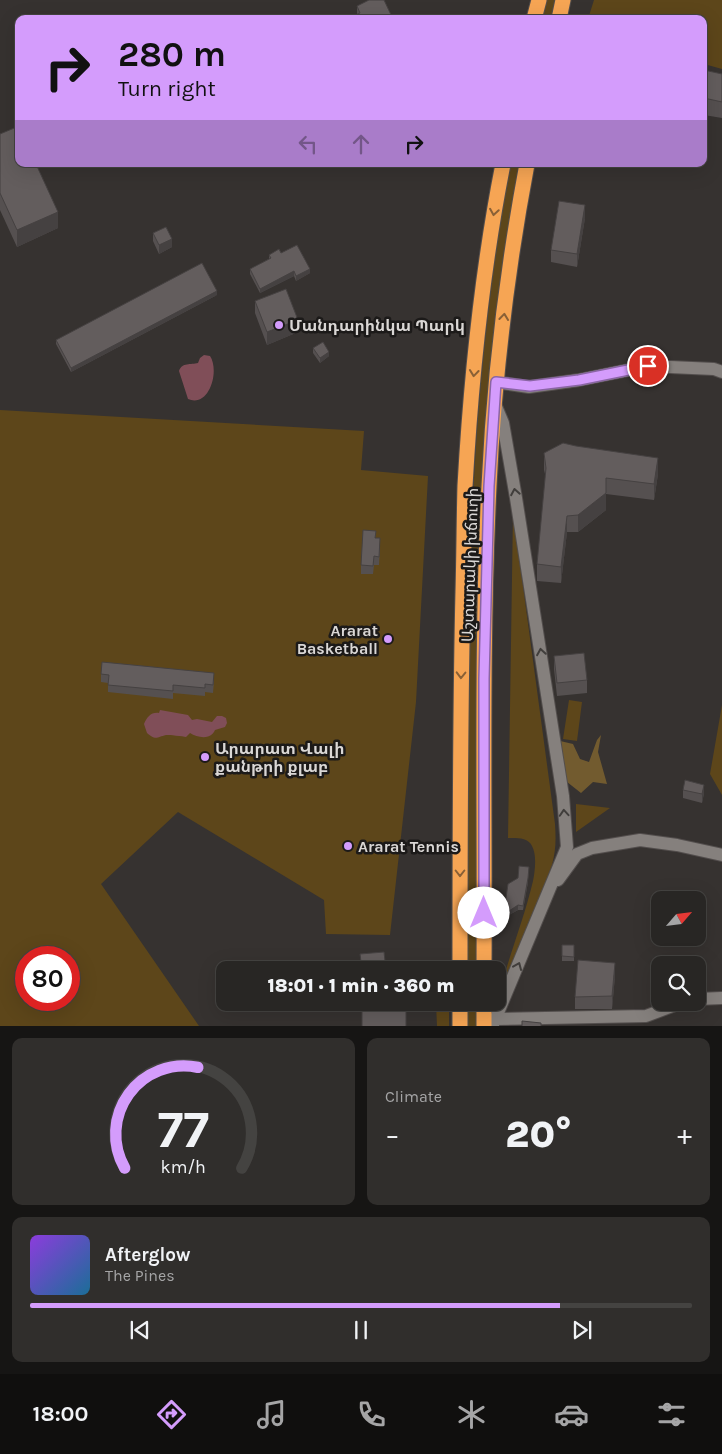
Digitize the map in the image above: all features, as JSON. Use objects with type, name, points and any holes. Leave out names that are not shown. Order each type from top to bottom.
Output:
[{"type":"highway","points":[[535,15],[539,0]]},
{"type":"highway","points":[[560,15],[563,0]]},
{"type":"highway","name":"Աշտարակի խճուղի","points":[[460,961],[460,679],[465,487],[473,383],[483,292],[502,167]]},
{"type":"highway","name":"Աշտարակի խճուղի","points":[[484,961],[484,679],[489,486],[496,382],[506,294],[526,167]]},
{"type":"highway","points":[[460,1011],[460,1026]]},
{"type":"highway","points":[[486,1011],[490,1024]]},
{"type":"street","points":[[496,382],[530,386],[579,380],[648,366],[714,369],[722,372]]},
{"type":"street","points":[[495,404],[504,423],[563,796],[567,847],[490,1024],[646,1016],[659,1011]]},
{"type":"street","points":[[545,898],[578,854],[592,848],[640,840],[677,845],[722,855]]},
{"type":"street","points":[[706,999],[722,998]]},
{"type":"shaded area","points":[[547,0],[556,0],[553,15],[543,15]]},
{"type":"shaded area","points":[[594,0],[722,0],[722,69],[707,65],[707,15],[589,15]]},
{"type":"shaded area","points":[[510,167],[520,167],[500,295],[477,961],[468,961],[471,546],[478,414],[487,326]]},
{"type":"shaded area","points":[[204,355],[210,356],[213,363],[214,370],[211,386],[202,398],[188,399],[179,371],[180,368],[184,365],[198,363]]},
{"type":"shaded area","name":"Արարատ Վալի քանթրի քլաբ","points":[[0,410],[364,431],[361,470],[428,476],[416,702],[390,935],[326,934],[324,900],[178,812],[101,884],[199,1026],[0,1026]]},
{"type":"shaded area","points":[[513,512],[556,840],[552,865],[512,970],[507,974],[506,970],[534,877],[535,863],[534,850],[528,841],[508,838]]},
{"type":"shaded area","points":[[569,700],[582,702],[577,741],[563,739]]},
{"type":"shaded area","points":[[722,705],[722,795],[710,774]]},
{"type":"shaded area","points":[[160,710],[188,715],[192,720],[212,722],[217,716],[222,716],[226,718],[227,723],[225,727],[215,730],[207,737],[200,737],[190,733],[186,737],[166,735],[155,738],[147,733],[144,724],[146,719],[154,713],[159,713]]},
{"type":"shaded area","points":[[601,735],[598,752],[607,784],[593,782],[581,793],[562,778],[556,740],[573,744],[580,759],[589,762],[597,740]]},
{"type":"shaded area","points":[[576,804],[610,808],[576,832]]},
{"type":"shaded area","points":[[436,1011],[449,1011],[449,1026],[437,1026]]},
{"type":"shaded area","points":[[468,1011],[477,1011],[477,1026],[468,1026]]},
{"type":"building","points":[[369,0],[384,0],[391,15],[355,15],[360,13],[357,6]]},
{"type":"building","points":[[707,71],[722,74],[722,102],[707,99]]},
{"type":"building","points":[[15,128],[15,167],[37,167],[58,212],[17,230],[0,193],[0,134]]},
{"type":"building","points":[[559,201],[585,205],[577,254],[551,250]]},
{"type":"building","points":[[166,227],[172,239],[159,245],[153,233]]},
{"type":"building","points":[[297,245],[310,269],[296,276],[294,271],[260,289],[250,269],[271,258],[269,255],[279,249],[281,253]]},
{"type":"building","points":[[202,263],[217,291],[71,368],[56,340]]},
{"type":"building","points":[[286,289],[298,320],[267,332],[255,301]]},
{"type":"building","points":[[323,342],[329,352],[320,358],[313,348]]},
{"type":"building","points":[[563,443],[658,458],[654,484],[606,478],[606,493],[578,515],[567,516],[561,567],[537,564],[546,468],[544,453]]},
{"type":"building","points":[[363,530],[376,531],[375,538],[380,538],[379,557],[374,556],[373,566],[361,565]]},
{"type":"building","points":[[584,653],[587,680],[557,683],[554,656]]},
{"type":"building","points":[[102,662],[214,673],[213,685],[205,684],[205,688],[173,685],[173,691],[108,685],[109,675],[101,674]]},
{"type":"building","points":[[685,780],[704,785],[702,794],[683,790]]},
{"type":"building","points":[[519,866],[529,867],[523,906],[518,905],[509,911],[505,905],[508,884],[518,878]]},
{"type":"building","points":[[562,945],[574,945],[574,957],[562,956]]},
{"type":"building","points":[[384,952],[385,961],[361,961],[360,954]]},
{"type":"building","points":[[578,960],[615,963],[612,996],[575,997]]},
{"type":"building","points":[[362,1011],[406,1011],[406,1026],[362,1026]]},
{"type":"building","points":[[522,1021],[541,1023],[541,1026],[522,1026]]},
{"type":"place","name":"Մանդարինկա Պարկ","points":[[279,325]]},
{"type":"place","name":"Ararat Basketball","points":[[388,639]]},
{"type":"place","name":"Արարատ Վալի քանթրի քլաբ","points":[[205,757]]},
{"type":"place","name":"Ararat Tennis","points":[[348,846]]},
{"type":"route","points":[[484,913],[484,679],[489,486],[496,382],[530,386],[579,380],[648,366]]}]
